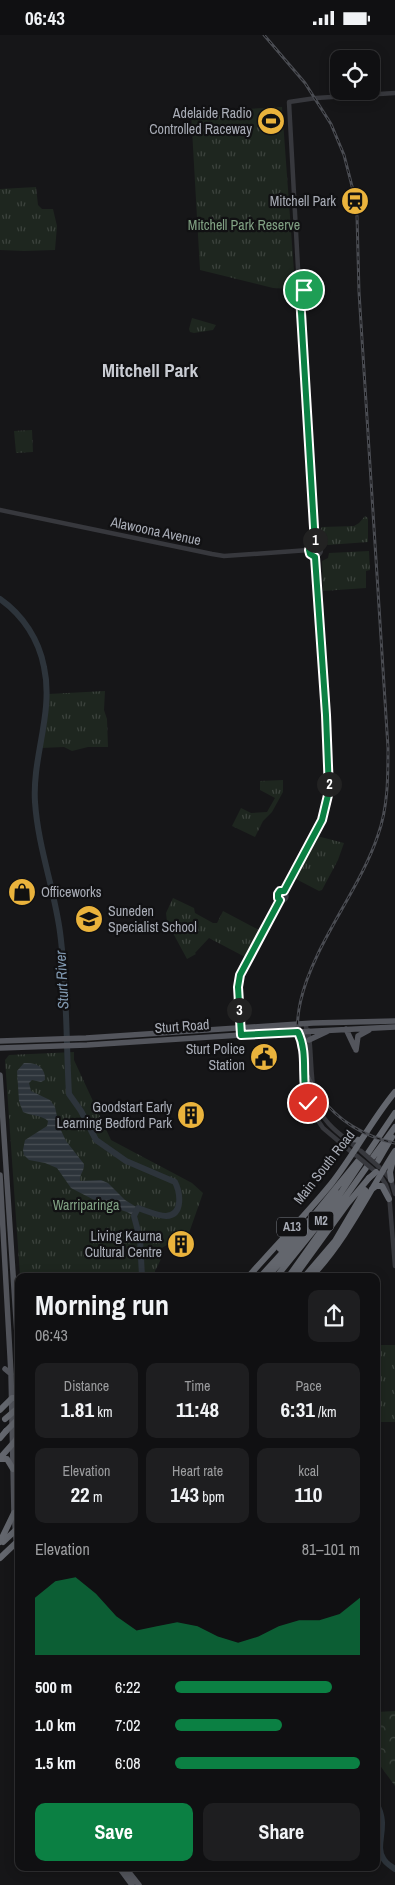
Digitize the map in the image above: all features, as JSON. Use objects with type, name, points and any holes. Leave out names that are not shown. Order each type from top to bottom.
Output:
[{"type":"highway","name":"Main South Road","points":[[315,1273],[338,1245],[372,1189],[371,1165],[361,1140],[395,1092]]},
{"type":"highway","name":"M2","points":[[371,1165],[380,1135],[395,1113]]},
{"type":"highway","name":"M2","points":[[291,1273],[371,1165],[395,1127]]},
{"type":"highway","points":[[274,1273],[301,1239],[371,1165],[395,1131]]},
{"type":"highway","points":[[346,1139],[361,1140]]},
{"type":"highway","name":"Main South Road","points":[[254,1273],[331,1183],[371,1165],[395,1149]]},
{"type":"highway","points":[[371,1165],[390,1174],[395,1155]]},
{"type":"highway","points":[[307,1273],[334,1241],[362,1189],[371,1165]]},
{"type":"highway","points":[[264,1273],[292,1241],[371,1165]]},
{"type":"highway","points":[[372,1189],[376,1186],[382,1186],[393,1197]]},
{"type":"highway","points":[[297,1273],[362,1189]]},
{"type":"highway","points":[[0,1410],[15,1399]]},
{"type":"highway","points":[[2,1422],[15,1411]]},
{"type":"highway","points":[[0,1438],[15,1422]]},
{"type":"highway","points":[[0,1458],[15,1439]]},
{"type":"highway","points":[[0,1458],[6,1459],[13,1469]]},
{"type":"highway","points":[[0,1544],[14,1513]]},
{"type":"highway","points":[[0,1544],[15,1531]]},
{"type":"highway","points":[[1,1557],[15,1544]]},
{"type":"main road","name":"Sturt Road","points":[[0,1048],[75,1046],[306,1024],[395,1021]]},
{"type":"main road","name":"Sturt Road","points":[[1,1039],[60,1039],[240,1031],[304,1031],[395,1027]]},
{"type":"main road","points":[[346,1029],[356,1050],[359,1035],[374,1028]]},
{"type":"main road","points":[[309,1040],[332,1030]]},
{"type":"main road","points":[[0,1054],[8,1050],[38,1047]]},
{"type":"main road","points":[[0,1075],[15,1294]]},
{"type":"main road","points":[[0,1163],[7,1168]]},
{"type":"main road","points":[[0,1175],[3,1264],[7,1289],[11,1374],[15,1393]]},
{"type":"main road","points":[[1,1210],[5,1202],[9,1203]]},
{"type":"main road","points":[[3,1264],[9,1264],[12,1253]]},
{"type":"main road","points":[[7,1289],[15,1294]]},
{"type":"main road","points":[[6,1369],[11,1374]]},
{"type":"main road","points":[[11,1374],[15,1373]]},
{"type":"main road","points":[[15,1413],[13,1443],[15,1518]]},
{"type":"main road","points":[[1,1557],[12,1555],[15,1558]]},
{"type":"main road","points":[[122,1871],[132,1885]]},
{"type":"main road","points":[[128,1871],[139,1885]]},
{"type":"street","points":[[315,544],[300,296],[295,292],[299,287],[289,102],[316,98],[395,93]]},
{"type":"street","name":"Alawoona Avenue","points":[[0,510],[224,556],[309,550]]},
{"type":"street","points":[[315,544],[311,545],[309,550],[310,554],[315,557]]},
{"type":"street","points":[[315,544],[322,549],[319,555],[315,557]]},
{"type":"street","points":[[240,1031],[238,987],[240,975],[280,900],[278,894],[280,891],[284,891],[322,820],[329,791],[326,715],[315,557]]},
{"type":"street","points":[[306,1024],[304,1031],[307,1052],[304,1085],[306,1099],[311,1112],[318,1122],[371,1165]]},
{"type":"street","points":[[304,1031],[309,1040],[316,1100],[323,1117],[371,1165],[393,1197],[395,1266]]},
{"type":"street","points":[[306,1099],[311,1094],[314,1083]]},
{"type":"street","points":[[306,1099],[316,1100]]},
{"type":"street","points":[[318,1122],[323,1117]]},
{"type":"green space","name":"Mitchell Park Reserve","points":[[282,107],[295,285],[291,289],[273,288],[200,270],[191,112]]},
{"type":"green space","name":"Adelaide Radio Controlled Raceway","points":[[281,113],[282,128],[262,130],[261,115]]},
{"type":"green space","points":[[36,187],[38,205],[42,209],[53,209],[57,226],[55,250],[0,250],[0,189]]},
{"type":"green space","points":[[192,318],[216,325],[213,330],[190,332]]},
{"type":"green space","points":[[32,430],[33,452],[16,453],[14,431]]},
{"type":"green space","points":[[365,516],[368,518],[368,542],[328,545],[319,540],[319,531],[322,527],[354,526]]},
{"type":"green space","points":[[369,551],[370,570],[366,571],[366,588],[323,591],[322,561],[328,558],[329,553]]},
{"type":"green space","points":[[105,691],[104,710],[107,719],[108,747],[88,747],[72,751],[64,747],[41,748],[48,694]]},
{"type":"green space","points":[[283,780],[283,792],[272,812],[263,821],[255,837],[232,826],[241,808],[251,813],[267,812],[275,798],[260,790],[260,781]]},
{"type":"green space","points":[[317,836],[344,843],[338,860],[322,890],[319,891],[294,878]]},
{"type":"green space","points":[[173,898],[194,908],[195,913],[213,923],[217,923],[223,911],[259,930],[245,957],[209,938],[196,954],[187,959],[167,922],[166,913]]},
{"type":"green space","name":"Warriparinga","points":[[74,1052],[74,1060],[111,1140],[192,1183],[203,1193],[189,1233],[156,1251],[161,1259],[155,1273],[20,1273],[5,1060],[9,1055]]},
{"type":"green space","points":[[380,1345],[395,1345],[395,1422],[380,1422]]},
{"type":"green space","points":[[395,1711],[395,1786],[380,1765],[380,1712]]},
{"type":"shaded area","points":[[24,1063],[32,1063],[39,1066],[44,1072],[45,1080],[41,1082],[32,1080],[29,1083],[31,1091],[50,1100],[55,1107],[59,1126],[66,1141],[84,1164],[80,1181],[101,1180],[108,1183],[125,1200],[138,1208],[134,1216],[100,1203],[71,1188],[57,1168],[45,1163],[29,1160],[24,1155],[25,1140],[47,1126],[48,1121],[23,1112],[19,1101],[17,1071]]},
{"type":"waterway","name":"Sturt River","points":[[0,599],[23,620],[29,629],[42,657],[44,667],[46,684],[45,718],[37,768],[35,802],[39,835],[60,932],[65,993],[69,1094],[81,1111],[96,1140],[126,1161],[175,1182],[178,1191],[178,1207],[172,1215],[160,1215],[138,1208],[134,1216],[140,1239],[142,1273]]},
{"type":"waterway","name":"Sturt River","points":[[380,1811],[382,1819],[380,1847]]},
{"type":"waterway","name":"Sturt River","points":[[380,1847],[385,1861],[395,1869]]},
{"type":"railway","points":[[264,35],[305,83],[331,124],[344,155],[354,194],[357,216],[359,292],[388,748],[386,803],[378,835],[365,867],[314,963],[302,995],[297,1028],[302,1062],[320,1096],[327,1105],[353,1127],[373,1137],[395,1143]]},
{"type":"place","name":"Adelaide Radio Controlled Raceway","points":[[271,121]]},
{"type":"place","name":"Mitchell Park","points":[[355,201]]},
{"type":"place","name":"Officeworks","points":[[22,892]]},
{"type":"place","name":"Suneden Specialist School","points":[[89,919]]},
{"type":"place","name":"Sturt Police Station","points":[[264,1057]]},
{"type":"place","name":"Goodstart Early Learning Bedford Park","points":[[191,1115]]},
{"type":"place","name":"Living Kaurna Cultural Centre","points":[[181,1244]]},
{"type":"district","name":"Mitchell Park","points":[[150,370]]},
{"type":"route","points":[[304,290],[300,296],[315,544],[311,545],[309,550],[310,554],[315,557],[326,715],[329,791],[322,820],[284,891],[280,891],[278,894],[280,900],[240,975],[238,987],[241,1035],[298,1032],[304,1051],[304,1085],[308,1103]]}]
